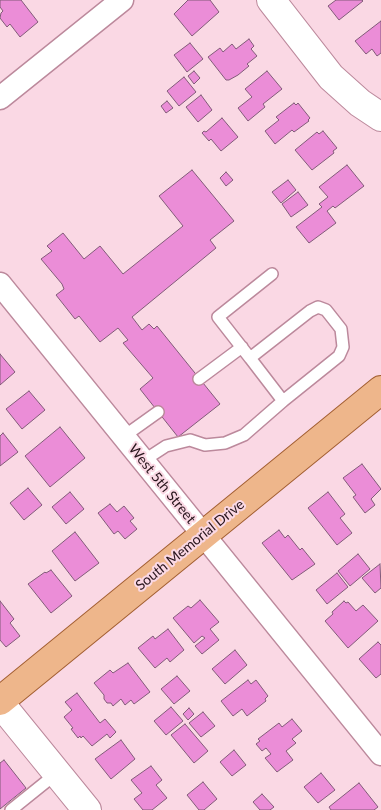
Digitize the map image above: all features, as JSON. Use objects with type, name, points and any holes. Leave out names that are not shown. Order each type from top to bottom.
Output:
[{"type":"main road","name":"South Memorial Drive","points":[[0,702],[381,390]]},
{"type":"street","points":[[0,98],[122,0]]},
{"type":"street","points":[[271,0],[331,77],[360,104],[381,117]]},
{"type":"street","name":"West 5th Street","points":[[0,284],[381,754]]},
{"type":"street","points":[[0,702],[87,810]]},
{"type":"lane","points":[[272,274],[218,317],[283,401]]},
{"type":"lane","points":[[143,461],[166,446],[190,440],[205,445],[225,443],[244,435],[339,356],[343,347],[341,329],[326,310],[318,307],[310,311],[250,358]]},
{"type":"lane","points":[[199,379],[242,347]]},
{"type":"lane","points":[[123,436],[158,412]]},
{"type":"lane","points":[[11,810],[57,773]]},
{"type":"building","points":[[0,0],[21,0],[38,22],[20,37],[10,24],[7,27],[0,18],[3,11],[0,7]]},
{"type":"building","points":[[188,0],[210,0],[219,12],[192,36],[174,14]]},
{"type":"building","points":[[336,0],[363,1],[339,20],[328,6]]},
{"type":"building","points":[[381,21],[381,53],[377,56],[372,49],[366,54],[355,41]]},
{"type":"building","points":[[249,39],[254,46],[251,49],[257,56],[238,75],[226,80],[208,57],[220,48],[223,52],[232,44],[236,49]]},
{"type":"building","points":[[190,43],[203,59],[187,72],[174,55]]},
{"type":"building","points":[[194,71],[200,78],[194,84],[188,76]]},
{"type":"building","points":[[267,71],[282,89],[263,104],[265,107],[248,121],[238,108],[252,97],[245,89]]},
{"type":"building","points":[[184,77],[196,92],[179,106],[167,91]]},
{"type":"building","points":[[201,95],[212,110],[198,122],[186,107]]},
{"type":"building","points":[[167,101],[173,108],[166,113],[161,106]]},
{"type":"building","points":[[294,103],[296,105],[298,103],[310,118],[309,121],[294,132],[292,130],[275,144],[265,131],[279,120],[276,117]]},
{"type":"building","points":[[222,118],[238,137],[221,151],[211,139],[209,141],[202,133],[206,132]]},
{"type":"building","points":[[323,131],[337,148],[333,151],[334,153],[312,170],[295,150],[317,132],[319,134]]},
{"type":"building","points":[[347,165],[364,186],[335,208],[333,206],[327,211],[336,223],[309,243],[296,227],[322,207],[319,204],[328,197],[319,187]]},
{"type":"building","points":[[192,170],[234,221],[210,240],[216,248],[132,317],[142,330],[149,324],[154,329],[157,326],[220,404],[178,437],[140,389],[153,378],[123,343],[128,340],[118,328],[100,342],[79,316],[75,319],[56,295],[64,289],[62,284],[41,259],[52,251],[47,246],[63,233],[84,259],[100,246],[123,274],[183,226],[159,196]]},
{"type":"building","points":[[226,172],[233,180],[226,186],[220,178]]},
{"type":"building","points":[[288,180],[296,190],[281,203],[272,192]]},
{"type":"building","points":[[298,192],[308,205],[291,217],[282,204]]},
{"type":"building","points":[[0,354],[15,372],[0,385]]},
{"type":"building","points":[[29,391],[45,410],[22,429],[6,409]]},
{"type":"building","points":[[60,427],[85,458],[50,487],[25,456]]},
{"type":"building","points":[[3,433],[18,452],[0,466],[0,436]]},
{"type":"building","points":[[362,464],[381,489],[371,499],[375,505],[365,513],[353,497],[356,495],[343,478]]},
{"type":"building","points":[[28,488],[42,505],[24,520],[10,503]]},
{"type":"building","points":[[70,492],[84,509],[66,524],[52,507]]},
{"type":"building","points":[[328,492],[345,514],[340,518],[352,533],[337,545],[308,508]]},
{"type":"building","points":[[110,504],[117,512],[124,506],[134,518],[130,521],[137,529],[125,539],[118,531],[114,534],[98,513]]},
{"type":"building","points":[[279,530],[285,538],[288,535],[300,550],[302,548],[315,564],[292,580],[262,543]]},
{"type":"building","points":[[75,532],[99,563],[75,581],[52,551]]},
{"type":"building","points":[[358,554],[370,569],[350,586],[338,571]]},
{"type":"building","points":[[380,564],[381,588],[375,593],[362,578]]},
{"type":"building","points":[[51,570],[72,596],[51,613],[28,584]]},
{"type":"building","points":[[337,573],[348,587],[327,604],[316,590]]},
{"type":"building","points":[[200,600],[219,622],[210,629],[219,640],[202,654],[195,646],[205,638],[202,636],[194,643],[173,618],[188,606],[191,608]]},
{"type":"building","points":[[0,601],[14,619],[10,623],[20,636],[6,647],[0,640]]},
{"type":"building","points":[[344,601],[348,602],[356,611],[363,605],[378,621],[348,648],[325,621]]},
{"type":"building","points":[[168,629],[184,650],[170,662],[167,658],[155,668],[138,648],[153,636],[155,639]]},
{"type":"building","points":[[378,642],[381,645],[381,674],[376,678],[359,659]]},
{"type":"building","points":[[235,650],[247,665],[225,684],[212,669]]},
{"type":"building","points":[[128,663],[150,692],[134,704],[131,700],[125,705],[121,699],[113,706],[111,703],[107,703],[104,695],[94,683],[110,670],[113,673]]},
{"type":"building","points":[[177,676],[190,691],[174,704],[161,689]]},
{"type":"building","points":[[248,680],[251,684],[256,680],[268,696],[265,699],[266,701],[247,716],[242,709],[233,716],[221,701]]},
{"type":"building","points":[[77,693],[100,723],[105,719],[116,732],[110,738],[107,734],[92,746],[83,736],[78,738],[71,729],[73,728],[64,717],[72,710],[65,702]]},
{"type":"building","points":[[171,707],[183,721],[166,735],[154,721]]},
{"type":"building","points":[[189,708],[194,714],[188,720],[183,714]]},
{"type":"building","points":[[203,712],[215,726],[201,737],[189,723]]},
{"type":"building","points":[[292,719],[302,731],[292,739],[296,743],[286,751],[293,760],[277,772],[265,758],[271,754],[266,748],[262,751],[256,744],[260,741],[258,739],[279,723],[282,727]]},
{"type":"building","points":[[185,724],[208,751],[194,763],[171,735]]},
{"type":"building","points":[[121,740],[135,759],[111,779],[95,759]]},
{"type":"building","points":[[234,750],[246,765],[232,776],[220,762]]},
{"type":"building","points":[[4,760],[26,788],[0,809],[0,763]]},
{"type":"building","points":[[151,766],[162,780],[156,785],[167,798],[152,810],[143,810],[134,799],[142,793],[131,780]]},
{"type":"building","points":[[321,773],[335,790],[318,803],[304,787]]},
{"type":"building","points":[[203,782],[217,799],[204,810],[199,810],[187,795]]},
{"type":"building","points":[[359,783],[378,807],[374,810],[331,810],[329,807]]},
{"type":"building","points":[[262,794],[274,807],[270,810],[260,810],[253,802]]}]
